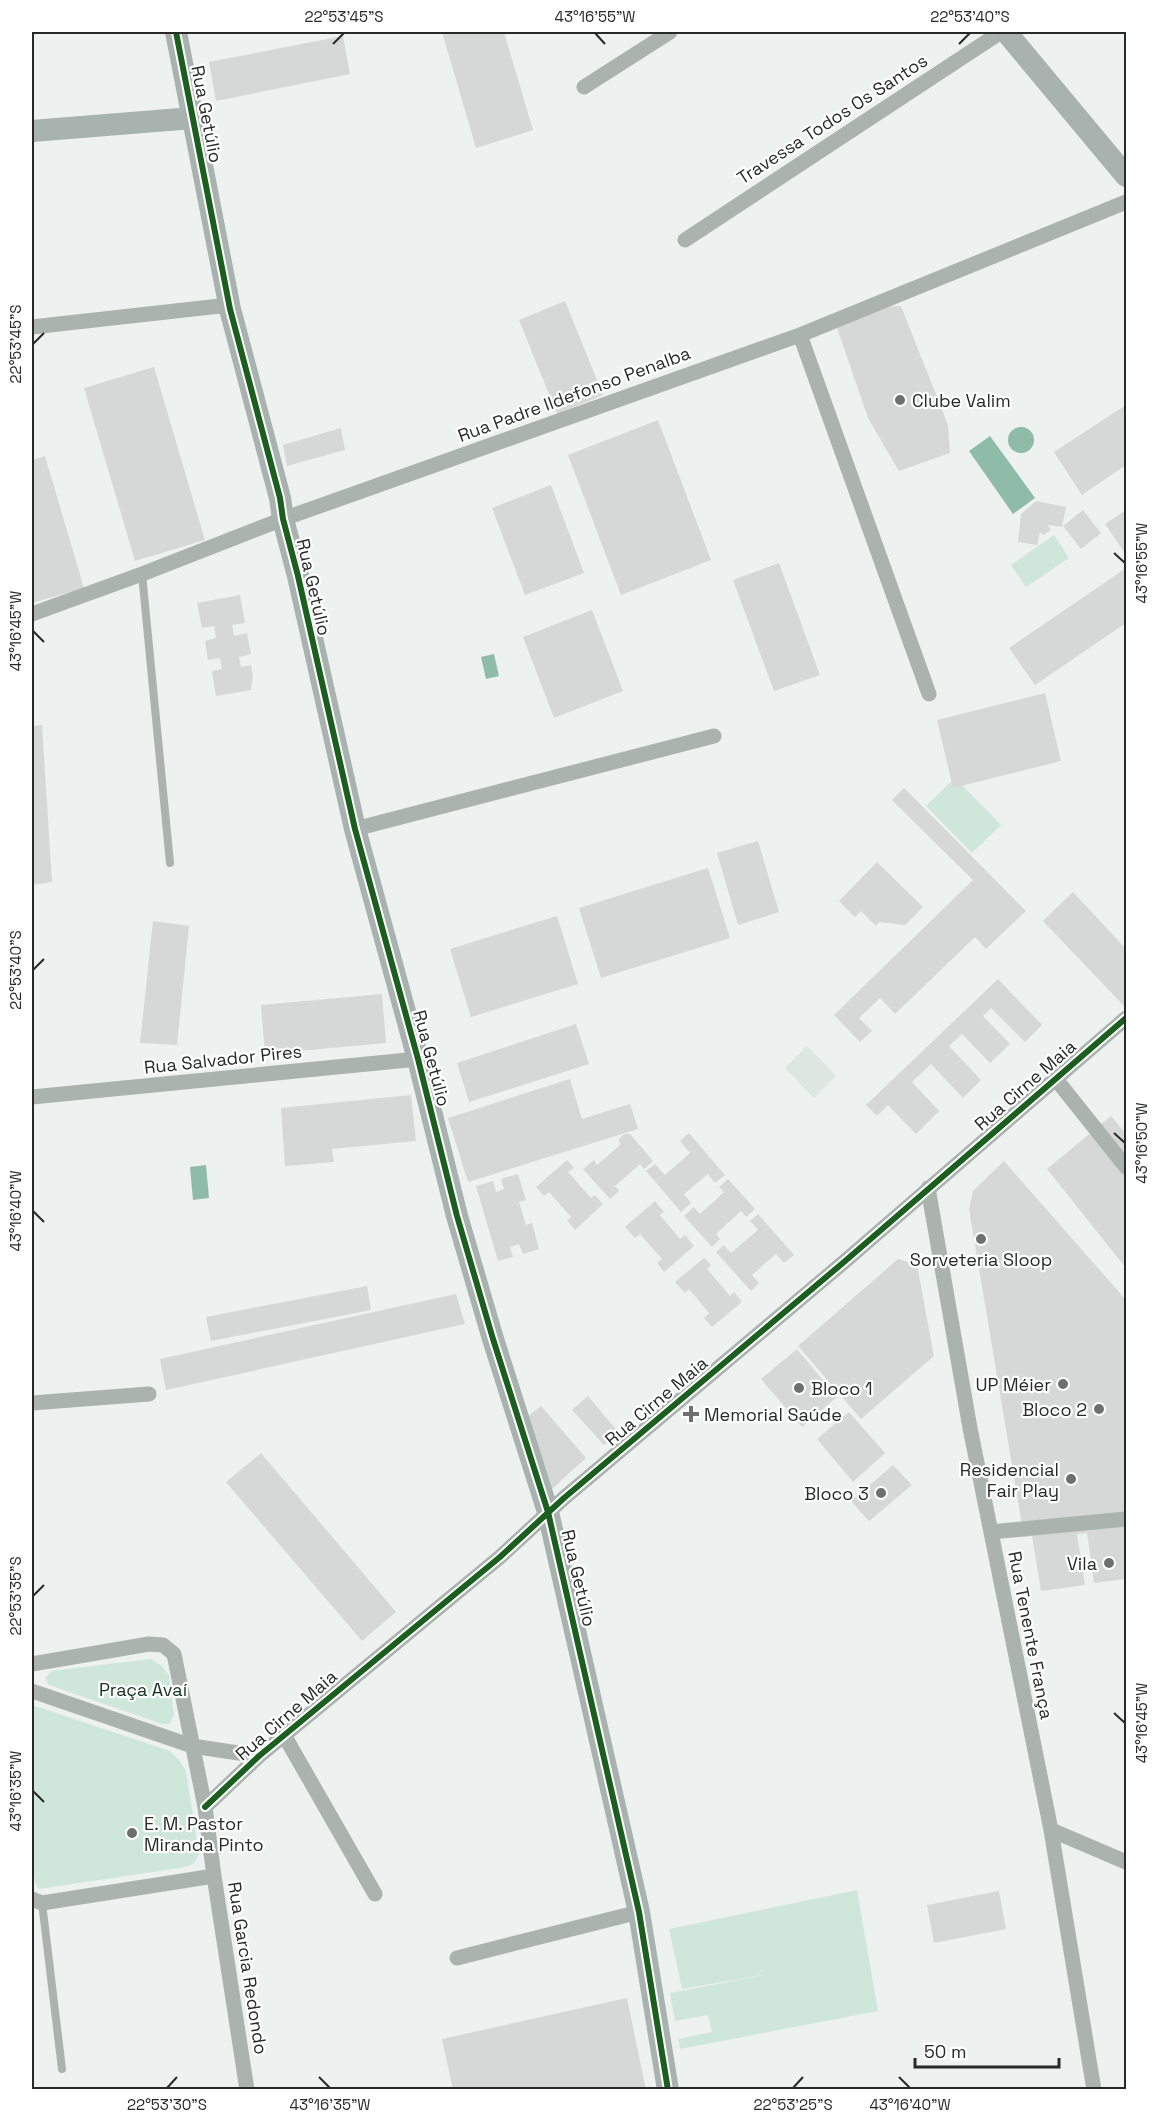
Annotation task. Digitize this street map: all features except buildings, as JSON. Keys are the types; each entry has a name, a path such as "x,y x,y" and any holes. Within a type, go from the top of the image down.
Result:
{"street":[{"name":"Rua Getúlio","path":"176,32 230,309 280,498 282,519 298,576 355,829 418,1059 460,1227 548,1512 639,1911 668,2090"},
{"path":"584,87 670,32"},
{"name":"Travessa Todos Os Santos","path":"685,240 1000,32"},
{"path":"1006,32 1126,177"},
{"path":"32,131 193,118"},
{"name":"Rua Padre Ildefonso Penalba","path":"32,614 282,519 800,335 1126,202"},
{"path":"32,327 220,306 230,309"},
{"path":"800,335 929,694"},
{"path":"355,829 714,736"},
{"name":"Rua Cirne Maia","path":"205,1807 259,1756 500,1557 548,1512 844,1262 1055,1078 1126,1020"},
{"name":"Rua Salvador Pires","path":"32,1097 418,1059"},
{"path":"1055,1078 1126,1167"},
{"name":"Rua Tenente França","path":"928,1188 970,1428 1051,1830 1094,2090"},
{"path":"32,1403 150,1394"},
{"path":"991,1532 1126,1519"},
{"path":"32,1664 149,1644 168,1648 174,1654 178,1669 192,1746"},
{"path":"32,1691 192,1746 259,1756"},
{"path":"284,1736 375,1894"},
{"name":"Rua Garcia Redondo","path":"192,1746 205,1807 247,2090"},
{"path":"1051,1830 1126,1862"},
{"path":"37,1901 214,1876"},
{"path":"457,1958 639,1911"}],"lane":[{"path":"142,574 170,863"},
{"path":"37,1901 62,2069"}],"shaded area":[{"path":"1021,427 1030,431 1034,440 1030,449 1021,453 1012,449 1008,440 1012,431"},
{"path":"990,436 1035,498 1013,514 969,451"},
{"path":"494,654 499,676 486,679 481,657"},
{"path":"807,1046 836,1076 814,1098 785,1068"},
{"path":"206,1165 209,1198 193,1200 190,1167"}],"green space":[{"path":"1054,535 1069,558 1026,587 1011,565"},
{"path":"955,778 1001,825 972,853 926,806"},
{"name":"Praça Avaí","path":"151,1659 162,1666 169,1675 174,1715 169,1724 162,1724 49,1685 45,1678 51,1671"},
{"name":"Praça Avaí","path":"32,1705 170,1751 186,1771 199,1854 194,1863 186,1867 39,1889 35,1883 32,1862"},
{"path":"857,1890 878,2011 680,2049 678,2039 712,2032 708,2015 675,2021 670,1993 769,1974 682,1989 669,1929"}],"cycle path":[{"path":"176,32 230,309 280,498 355,829 418,1059 457,1216 548,1512 639,1912 668,2090"},
{"path":"205,1807 259,1756 500,1557 564,1498 844,1262 1126,1018"}],"place":[{"name":"Clube Valim","path":"900,400"},
{"name":"Sorveteria Sloop","path":"981,1239"},
{"name":"UP Méier","path":"1063,1384"},
{"name":"Bloco 1","path":"799,1388"},
{"name":"Bloco 2","path":"1099,1409"},
{"name":"Memorial Saúde","path":"691,1414"},
{"name":"Residencial Fair Play","path":"1071,1479"},
{"name":"Bloco 3","path":"881,1493"},
{"name":"Vila","path":"1109,1563"},
{"name":"E. M. Pastor Miranda Pinto","path":"132,1833"}]}
